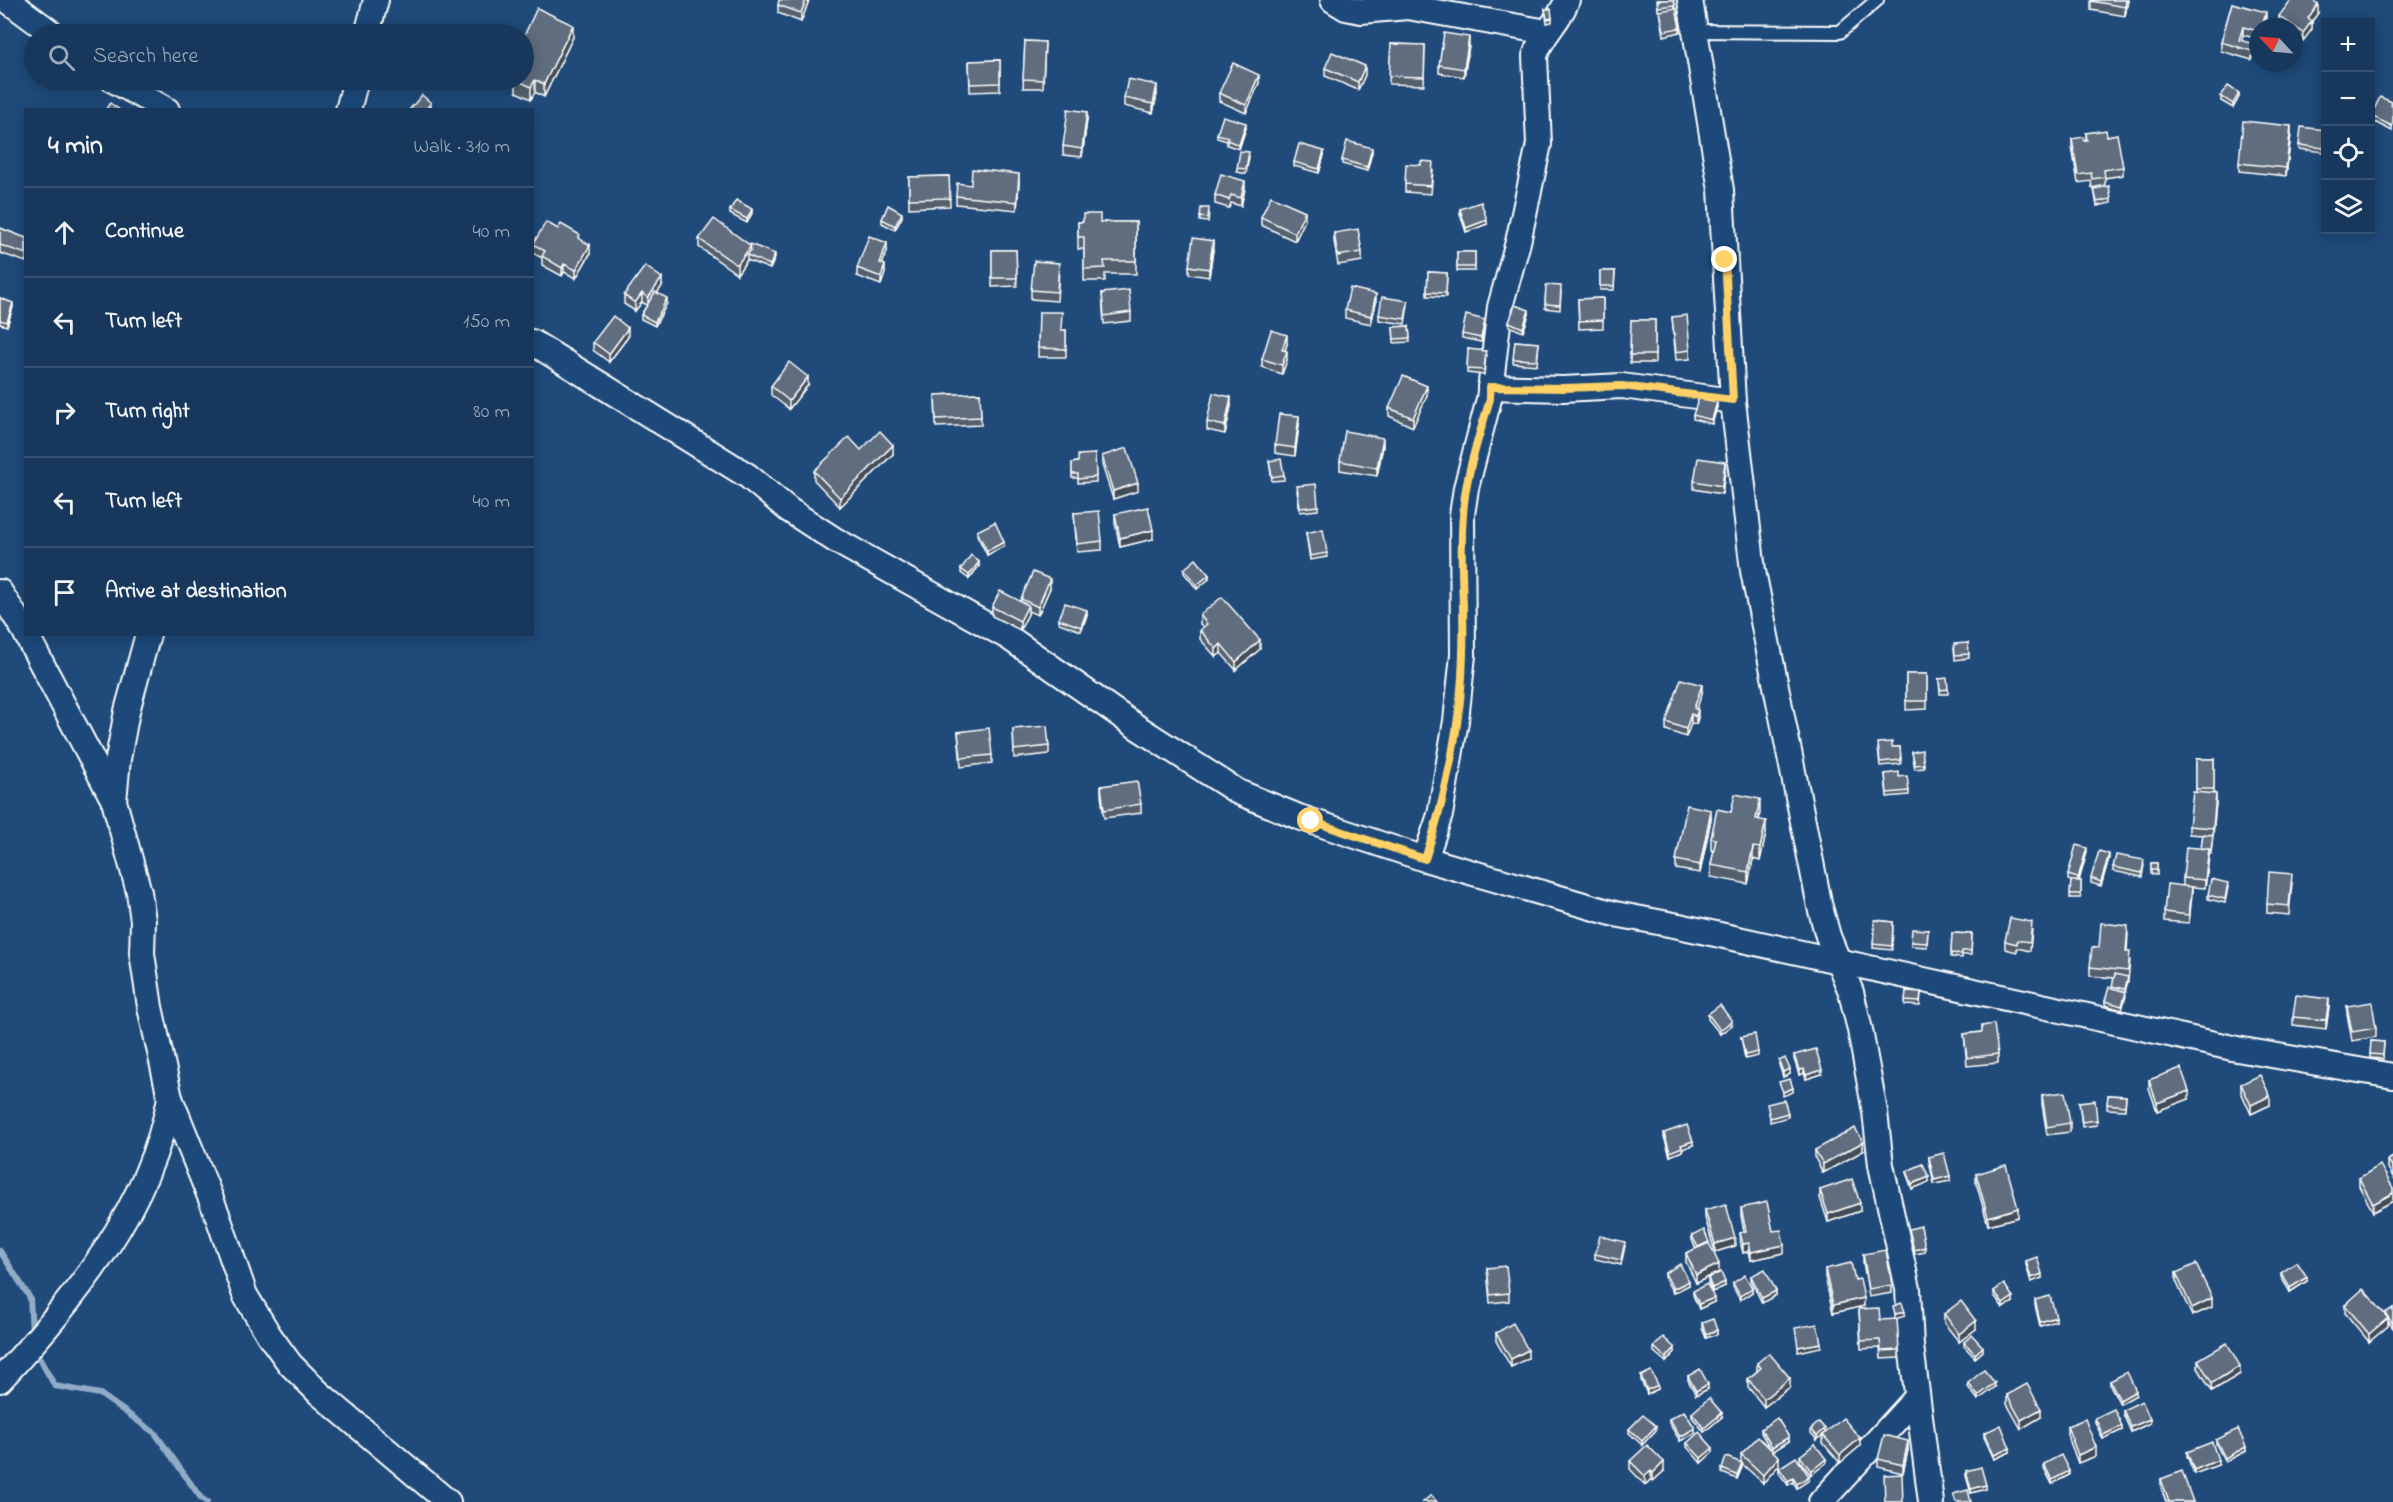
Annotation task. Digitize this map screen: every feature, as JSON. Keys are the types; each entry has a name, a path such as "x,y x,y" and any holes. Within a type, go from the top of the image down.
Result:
{"street":[{"path":"7,0 39,24"},
{"path":"370,24 376,0"},
{"path":"1333,0 1346,8 1361,11 1408,7 1547,33"},
{"path":"1425,859 1440,815 1456,721 1463,655 1462,515 1469,478 1490,399 1500,307 1535,170 1539,144 1535,56 1539,43 1564,9 1567,0"},
{"path":"1690,0 1721,190 1733,400 1753,572 1820,907 1828,936 1851,992 1860,1030 1875,1112 1881,1165 1908,1289 1911,1346 1931,1502"},
{"path":"131,90 163,108"},
{"path":"349,108 353,90"},
{"path":"534,343 748,476 789,510 835,540 1008,637 1137,727 1238,792 1299,817 1425,859 1615,914 1679,926 2237,1049 2393,1076"},
{"path":"1490,387 1622,386 1733,400"},
{"path":"0,592 24,631"},
{"path":"27,636 114,801 139,892 142,953 150,1007 170,1098 217,1214 245,1295 290,1365 319,1393 448,1502"},
{"path":"114,801 118,759 127,711 147,636"},
{"path":"0,1380 66,1305 97,1264 130,1208 154,1155 170,1098"},
{"path":"1821,1502 1917,1397"}],"lane":[{"path":"1695,31 1840,32 1877,0"}],"building":[{"path":"779,0 806,0 801,13 778,5"},
{"path":"1658,0 1674,0 1675,5 1658,7"},
{"path":"2091,0 2126,0 2125,7"},
{"path":"2291,0 2312,0 2318,4 2308,18 2312,21 2303,33 2303,18 2279,16"},
{"path":"2232,3 2266,12 2264,18 2249,18 2249,29 2243,27 2239,40 2249,43 2249,50 2221,42"},
{"path":"537,8 573,25 544,84 535,80 534,82 534,24 530,24"},
{"path":"1676,8 1680,28 1664,31 1660,11"},
{"path":"1545,9 1551,9 1552,18 1547,19"},
{"path":"1444,33 1469,37 1464,69 1439,65"},
{"path":"1025,41 1045,42 1043,80 1023,79"},
{"path":"1391,44 1425,45 1424,77 1389,76"},
{"path":"1332,52 1365,66 1358,82 1325,68"},
{"path":"1000,60 1000,83 970,84 969,61"},
{"path":"1233,63 1259,75 1246,105 1219,93"},
{"path":"1128,79 1157,85 1153,104 1124,98"},
{"path":"2228,86 2239,93 2233,104 2221,96"},
{"path":"422,95 431,103 427,108 411,108"},
{"path":"2380,97 2392,102 2392,126 2375,118 2375,108"},
{"path":"110,103 117,108 106,108"},
{"path":"1068,109 1087,112 1082,149 1063,146"},
{"path":"1223,116 1246,123 1239,145 1227,140 1228,137 1217,134"},
{"path":"2243,121 2291,126 2286,168 2239,163"},
{"path":"2301,127 2321,130 2321,148 2299,145"},
{"path":"2106,130 2107,136 2117,134 2123,167 2104,170 2105,177 2092,179 2091,173 2078,175 2072,139 2083,137 2084,141 2087,140 2086,133"},
{"path":"1347,141 1372,148 1367,167 1342,160"},
{"path":"1299,144 1324,151 1319,169 1294,162"},
{"path":"1240,151 1249,152 1246,169 1237,168"},
{"path":"1421,161 1433,162 1431,186 1405,184 1406,164 1421,165"},
{"path":"972,169 1019,174 1017,202 956,196 957,183 971,185"},
{"path":"1221,174 1245,181 1241,198 1231,195 1229,200 1215,195"},
{"path":"949,176 950,198 909,199 909,177"},
{"path":"2109,186 2111,199 2097,202 2094,189"},
{"path":"1271,196 1305,211 1295,233 1261,217"},
{"path":"736,200 752,209 747,219 730,210"},
{"path":"1481,202 1487,220 1466,228 1460,209"},
{"path":"888,205 902,213 895,226 882,219"},
{"path":"1201,208 1209,208 1208,218 1200,217"},
{"path":"1083,214 1100,214 1100,222 1136,222 1136,261 1104,261 1105,268 1084,269 1084,237 1078,237 1078,222 1083,222"},
{"path":"714,219 751,246 737,265 699,239"},
{"path":"546,222 558,229 561,224 580,235 578,238 590,245 576,270 564,264 562,268 542,256 545,251 534,242"},
{"path":"0,228 24,237 24,253 0,245"},
{"path":"1358,229 1362,252 1338,256 1334,233"},
{"path":"869,236 887,243 880,263 885,265 881,277 857,268"},
{"path":"1193,238 1213,241 1209,269 1189,266"},
{"path":"750,244 775,254 770,265 747,255 751,250"},
{"path":"992,250 1016,250 1017,278 992,278"},
{"path":"1457,252 1475,252 1475,267 1457,267"},
{"path":"1034,261 1059,263 1057,292 1031,290"},
{"path":"645,266 662,278 648,298 642,293 635,303 624,295"},
{"path":"1600,271 1615,271 1614,286 1600,286"},
{"path":"1428,272 1447,273 1446,293 1427,292"},
{"path":"1546,285 1561,286 1560,305 1545,304"},
{"path":"1350,288 1376,294 1371,316 1345,310"},
{"path":"1129,290 1131,312 1104,316 1102,293"},
{"path":"655,292 667,298 655,322 641,315"},
{"path":"1382,297 1408,301 1405,319 1379,315"},
{"path":"0,298 13,303 7,322 0,320"},
{"path":"1603,298 1603,320 1579,321 1578,299"},
{"path":"1515,305 1529,310 1523,328 1509,322"},
{"path":"1039,312 1062,312 1061,330 1066,330 1066,349 1038,348"},
{"path":"1466,315 1485,320 1481,338 1462,334"},
{"path":"1687,315 1690,350 1676,352 1672,317"},
{"path":"613,316 628,328 609,354 593,342"},
{"path":"1631,320 1655,320 1655,355 1630,355"},
{"path":"1409,326 1410,338 1394,339 1393,327"},
{"path":"1271,330 1287,335 1282,350 1287,351 1282,365 1262,359"},
{"path":"1515,341 1539,343 1537,360 1513,359"},
{"path":"1468,349 1486,351 1484,370 1467,369"},
{"path":"789,362 808,377 789,401 771,386"},
{"path":"1403,376 1427,386 1413,418 1389,408"},
{"path":"980,393 981,417 936,419 935,395"},
{"path":"1213,393 1231,397 1225,426 1207,422"},
{"path":"1699,397 1717,402 1712,420 1693,415"},
{"path":"1279,414 1299,416 1295,448 1275,445"},
{"path":"880,431 893,445 840,498 814,471 849,437 861,450"},
{"path":"1345,431 1383,438 1377,468 1340,461"},
{"path":"1127,448 1138,483 1113,491 1102,456"},
{"path":"1095,454 1096,477 1078,479 1078,474 1072,474 1072,463 1078,462 1078,455"},
{"path":"1698,458 1725,462 1722,486 1694,481"},
{"path":"1281,459 1284,475 1272,477 1269,461"},
{"path":"1316,484 1318,506 1300,508 1297,486"},
{"path":"1148,507 1153,530 1120,538 1115,514"},
{"path":"1099,511 1102,541 1077,544 1074,513"},
{"path":"995,522 1004,542 987,551 977,531"},
{"path":"1323,529 1327,553 1310,556 1306,533"},
{"path":"971,555 979,562 969,575 961,569"},
{"path":"1196,559 1209,575 1197,585 1184,569"},
{"path":"1033,572 1050,579 1038,607 1021,599"},
{"path":"1000,591 1028,605 1020,621 992,607"},
{"path":"1222,597 1260,640 1236,662 1221,644 1216,649 1200,630 1207,624 1200,615"},
{"path":"1065,603 1087,610 1081,627 1059,619"},
{"path":"1968,643 1969,654 1955,655 1954,644"},
{"path":"1906,674 1927,674 1927,701 1906,701"},
{"path":"1947,678 1948,689 1940,690 1939,679"},
{"path":"1681,679 1702,685 1694,708 1698,710 1696,716 1691,714 1686,729 1666,722"},
{"path":"1047,726 1049,746 1014,750 1013,729"},
{"path":"989,728 992,755 961,758 958,732"},
{"path":"1892,742 1892,747 1900,747 1901,760 1880,762 1878,743"},
{"path":"1922,750 1924,764 1915,765 1912,752"},
{"path":"2196,759 2214,759 2214,789 2196,789"},
{"path":"1899,772 1899,777 1907,776 1909,791 1887,793 1885,774"},
{"path":"1137,781 1141,804 1104,810 1101,786"},
{"path":"2193,792 2216,794 2213,828 2189,826"},
{"path":"1735,794 1760,799 1756,819 1766,821 1760,848 1753,847 1748,872 1711,865 1716,839 1711,838 1717,809 1731,812"},
{"path":"1687,805 1711,810 1700,865 1676,860"},
{"path":"2203,834 2213,835 2211,850 2201,848"},
{"path":"2076,845 2087,848 2078,878 2068,875"},
{"path":"2186,847 2209,849 2205,880 2183,878"},
{"path":"2099,851 2109,854 2101,882 2091,878"},
{"path":"2116,855 2144,860 2142,873 2113,867"},
{"path":"2151,863 2157,863 2157,870 2151,870"},
{"path":"2269,872 2292,874 2289,906 2267,904"},
{"path":"2211,879 2228,883 2225,899 2208,895"},
{"path":"2071,881 2081,881 2081,894 2070,894"},
{"path":"2167,884 2192,887 2189,915 2164,912"},
{"path":"2010,918 2032,922 2030,942 2017,940 2017,944 2005,941"},
{"path":"1875,920 1893,922 1892,946 1873,944"},
{"path":"2101,923 2128,926 2126,952 2130,952 2128,971 2090,967 2092,947 2099,948"},
{"path":"1912,929 1928,930 1927,943 1911,942"},
{"path":"1952,933 1972,934 1971,951 1962,951 1962,954 1951,953"},
{"path":"2115,974 2128,977 2125,989 2112,986"},
{"path":"2109,987 2126,992 2122,1006 2105,1001"},
{"path":"1906,991 1921,992 1920,1002 1905,1001"},
{"path":"2296,995 2329,999 2326,1020 2293,1017"},
{"path":"2372,1002 2376,1028 2352,1032 2347,1006"},
{"path":"1720,1005 1732,1021 1720,1030 1708,1014"},
{"path":"1994,1024 1998,1054 1967,1058 1964,1034 1982,1032 1982,1026"},
{"path":"1755,1034 1758,1052 1745,1055 1741,1037"},
{"path":"2371,1041 2384,1042 2383,1055 2370,1054"},
{"path":"1816,1049 1822,1070 1806,1075 1804,1069 1799,1070 1794,1055"},
{"path":"1785,1058 1790,1069 1783,1072 1779,1061"},
{"path":"2181,1068 2189,1091 2157,1103 2149,1080"},
{"path":"2260,1075 2270,1096 2251,1105 2241,1084"},
{"path":"1790,1079 1793,1088 1783,1092 1779,1082"},
{"path":"2065,1092 2070,1123 2047,1127 2042,1095"},
{"path":"2108,1095 2126,1096 2125,1106 2107,1104"},
{"path":"1784,1100 1788,1113 1770,1118 1767,1104"},
{"path":"2095,1100 2097,1120 2082,1122 2079,1102"},
{"path":"1687,1125 1693,1141 1670,1152 1664,1133"},
{"path":"1855,1128 1863,1142 1823,1164 1815,1150"},
{"path":"1944,1153 1950,1176 1934,1180 1929,1157"},
{"path":"2393,1157 2393,1168 2388,1160"},
{"path":"1923,1164 1929,1177 1912,1184 1907,1171"},
{"path":"2006,1165 2018,1208 1988,1217 1976,1174"},
{"path":"2380,1165 2393,1188 2393,1193 2373,1204 2359,1178"},
{"path":"1852,1179 1860,1203 1828,1214 1820,1190"},
{"path":"1767,1202 1773,1231 1781,1230 1784,1245 1751,1252 1749,1243 1743,1244 1740,1233 1746,1231 1741,1208"},
{"path":"1726,1204 1735,1238 1715,1244 1705,1210"},
{"path":"1921,1226 1925,1247 1914,1250 1909,1229"},
{"path":"1704,1230 1709,1242 1698,1247 1692,1236"},
{"path":"1600,1236 1625,1242 1621,1260 1595,1254"},
{"path":"1709,1243 1719,1264 1696,1275 1686,1253"},
{"path":"1886,1250 1892,1285 1869,1289 1863,1254"},
{"path":"2037,1257 2042,1274 2031,1278 2026,1261"},
{"path":"2297,1262 2307,1277 2290,1288 2281,1273"},
{"path":"1851,1263 1855,1280 1860,1279 1864,1298 1833,1305 1825,1269"},
{"path":"1680,1264 1689,1281 1673,1289 1665,1273"},
{"path":"2196,1264 2212,1298 2192,1308 2176,1273"},
{"path":"1506,1266 1509,1293 1490,1295 1487,1268"},
{"path":"1765,1269 1776,1291 1762,1298 1751,1276"},
{"path":"1721,1272 1725,1282 1712,1288 1708,1278"},
{"path":"1745,1275 1752,1288 1740,1296 1733,1283"},
{"path":"1707,1284 1714,1298 1699,1304 1693,1291"},
{"path":"2004,1284 2013,1297 2003,1304 1994,1291"},
{"path":"2363,1289 2388,1318 2369,1334 2345,1305"},
{"path":"2050,1296 2056,1317 2040,1322 2035,1300"},
{"path":"1961,1301 1976,1321 1959,1334 1944,1314"},
{"path":"1902,1303 1905,1312 1895,1314 1893,1306"},
{"path":"1879,1308 1880,1320 1897,1319 1899,1350 1881,1351 1880,1340 1861,1341 1859,1309"},
{"path":"2393,1308 2393,1324 2385,1313"},
{"path":"1713,1319 1717,1330 1706,1334 1702,1323"},
{"path":"1513,1323 1528,1350 1511,1359 1496,1333"},
{"path":"1817,1324 1821,1343 1798,1347 1795,1328"},
{"path":"1972,1335 1983,1347 1975,1354 1964,1342"},
{"path":"1663,1337 1675,1348 1666,1358 1654,1347"},
{"path":"2227,1343 2240,1366 2212,1383 2198,1360"},
{"path":"1769,1353 1790,1378 1764,1399 1748,1379 1761,1368 1757,1363"},
{"path":"1700,1369 1708,1384 1696,1391 1688,1376"},
{"path":"1984,1370 1995,1383 1978,1396 1968,1383"},
{"path":"1651,1371 1658,1385 1647,1390 1641,1376"},
{"path":"2127,1372 2136,1391 2120,1400 2110,1381"},
{"path":"2027,1384 2041,1409 2021,1420 2007,1395"},
{"path":"1709,1398 1722,1413 1704,1428 1692,1413"},
{"path":"2142,1401 2150,1419 2131,1427 2123,1410"},
{"path":"2114,1409 2122,1426 2103,1435 2095,1418"},
{"path":"1684,1411 1695,1428 1680,1437 1669,1419"},
{"path":"1643,1415 1656,1426 1642,1441 1629,1429"},
{"path":"1777,1418 1789,1437 1772,1447 1761,1429"},
{"path":"1843,1418 1860,1438 1840,1455 1823,1435"},
{"path":"2085,1419 2096,1447 2078,1455 2067,1426"},
{"path":"1819,1422 1825,1429 1817,1436 1811,1429"},
{"path":"2001,1425 2010,1448 1994,1455 1984,1433"},
{"path":"2238,1429 2246,1447 2225,1458 2216,1440"},
{"path":"1699,1432 1713,1448 1701,1458 1687,1443"},
{"path":"1884,1435 1908,1441 1903,1465 1878,1459"},
{"path":"1758,1437 1779,1457 1763,1475 1741,1454"},
{"path":"2212,1442 2218,1460 2194,1470 2187,1452"},
{"path":"1815,1444 1826,1459 1811,1471 1800,1456"},
{"path":"1647,1445 1664,1462 1653,1473 1651,1471 1645,1476 1630,1461"},
{"path":"2061,1455 2069,1471 2052,1480 2044,1464"},
{"path":"1726,1457 1742,1463 1737,1475 1722,1469"},
{"path":"1796,1457 1809,1476 1797,1484 1793,1478 1788,1481 1779,1468"},
{"path":"1981,1467 1986,1485 1971,1489 1966,1471"},
{"path":"2182,1471 2193,1502 2169,1502 2161,1479"},
{"path":"1902,1474 1903,1502 1885,1502 1884,1475"},
{"path":"1968,1490 1971,1502 1956,1502 1953,1494"},
{"path":"1431,1495 1437,1502 1423,1502"}],"waterway":[{"path":"0,1251 30,1298 32,1333"},
{"path":"34,1349 55,1386 100,1394 155,1433 201,1498 207,1502"}],"route":[{"path":"1311,821 1425,859 1440,815 1456,721 1463,655 1462,515 1476,449 1490,399 1490,387 1622,386 1733,400 1725,260"}]}
